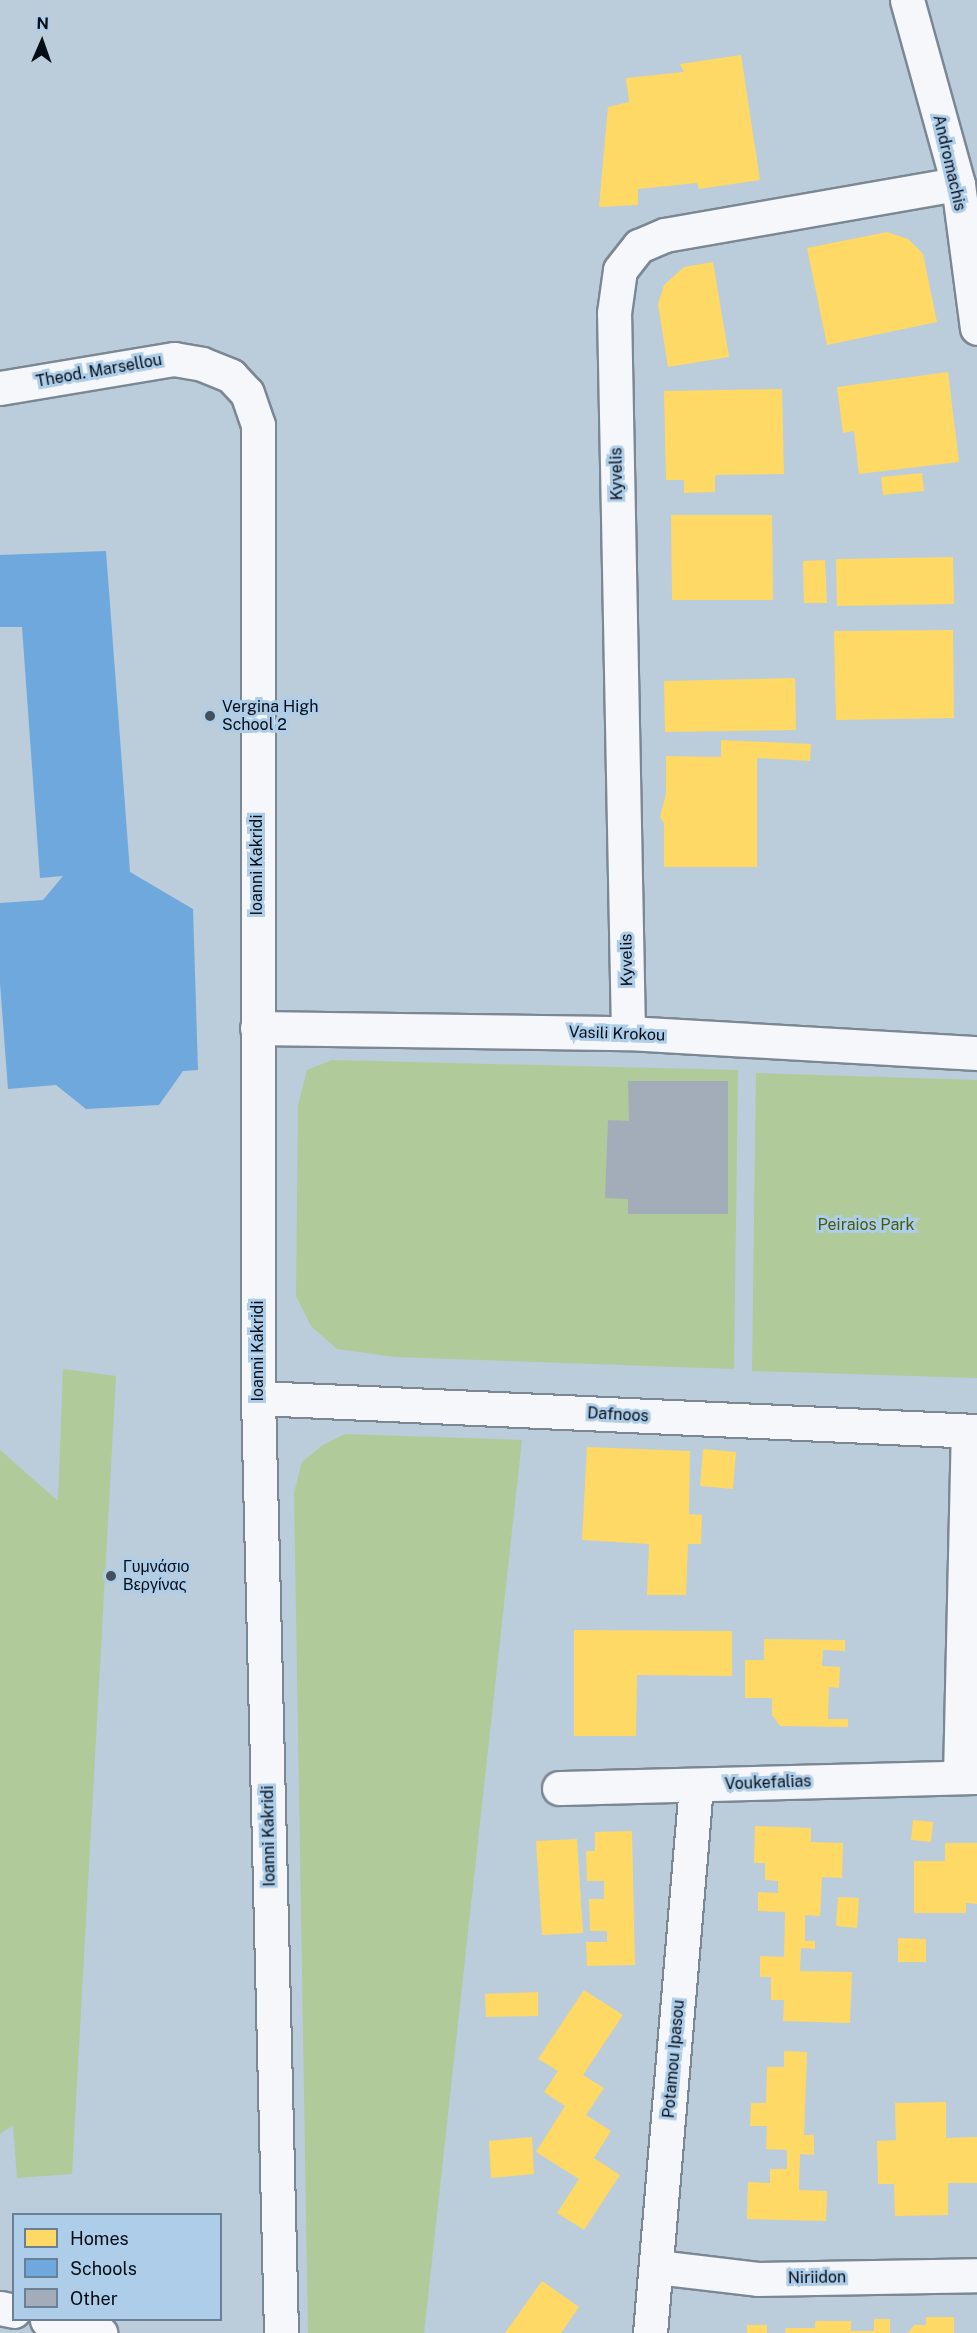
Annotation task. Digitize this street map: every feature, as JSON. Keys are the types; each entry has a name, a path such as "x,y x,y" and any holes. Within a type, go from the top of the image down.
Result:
{"street":[{"name":"Andromachis","path":"907,0 958,184 977,328"},
{"name":"Kyvelis","path":"628,1033 614,313 620,270 639,246 665,235 958,184"},
{"name":"Theod. Marsellou","path":"0,388 174,359 202,364 231,376"},
{"name":"Ioanni Kakridi","path":"231,376 247,393 258,425 258,1398 281,2333"},
{"name":"Vasili Krokou","path":"257,1028 628,1033 977,1053"},
{"name":"Dafnoos","path":"258,1398 973,1431"},
{"path":"968,1777 973,1431"},
{"name":"Voukefalias","path":"559,1788 968,1777"},
{"name":"Potamou Ipasou","path":"650,2333 696,1785"},
{"name":"Niriidon","path":"657,2267 757,2279 977,2275"},
{"path":"55,2321 100,2333"}],"green space":[{"path":"332,1060 738,1070 734,1369 395,1357 337,1349 311,1326 296,1296 298,1106 307,1070"},
{"name":"Peiraios Park","path":"756,1073 977,1080 977,1378 752,1371"},
{"path":"63,1369 116,1376 72,2174 17,2178 13,2125 0,2134 0,1450 58,1501"},
{"path":"345,1434 522,1440 424,2333 308,2333 294,1493 302,1462 323,1445"}],"building: Homes":[{"path":"741,55 760,180 699,189 697,183 638,189 638,205 599,207 608,107 629,102 626,78 684,72 680,64"},
{"path":"887,232 908,239 923,254 937,322 827,345 807,248"},
{"path":"713,262 729,357 668,367 658,304 664,285 684,267"},
{"path":"948,372 959,462 859,474 854,431 843,433 837,387"},
{"path":"782,389 784,474 715,475 715,492 684,493 684,480 666,480 664,391"},
{"path":"922,473 924,491 883,495 881,477"},
{"path":"671,515 772,515 773,600 672,600"},
{"path":"953,557 954,604 837,606 836,559"},
{"path":"825,560 827,603 804,603 803,561"},
{"path":"953,630 954,718 836,720 834,631"},
{"path":"795,678 796,730 665,732 664,681"},
{"path":"721,740 811,744 810,761 757,758 757,867 664,867 664,823 660,817 666,794 666,756 721,757"},
{"path":"587,1447 690,1451 689,1514 702,1515 701,1544 688,1544 686,1595 647,1595 649,1544 582,1540"},
{"path":"703,1449 736,1452 733,1489 700,1486"},
{"path":"574,1630 732,1631 732,1676 637,1675 636,1736 574,1736"},
{"path":"764,1639 845,1640 845,1651 823,1650 822,1666 840,1667 839,1688 829,1687 828,1719 848,1719 848,1727 780,1726 772,1715 772,1698 745,1698 745,1660 764,1660"},
{"path":"913,1820 933,1822 931,1842 911,1840"},
{"path":"755,1826 811,1828 811,1842 843,1843 842,1878 822,1877 820,1916 805,1915 805,1941 815,1941 815,1949 801,1948 800,1971 852,1972 850,2023 783,2021 784,2000 771,2000 771,1977 760,1977 760,1956 784,1957 785,1912 758,1911 758,1892 778,1893 778,1881 765,1880 765,1863 754,1863"},
{"path":"632,1831 635,1965 587,1966 586,1942 607,1942 607,1931 590,1931 589,1899 604,1899 604,1881 587,1881 586,1851 595,1851 595,1832"},
{"path":"577,1839 583,1933 542,1935 536,1841"},
{"path":"945,1843 977,1843 977,1904 966,1903 966,1913 914,1913 914,1861 945,1861"},
{"path":"838,1897 859,1898 857,1928 836,1926"},
{"path":"898,1938 926,1939 926,1962 898,1962"},
{"path":"584,1990 623,2015 583,2075 604,2088 586,2115 611,2131 594,2158 620,2175 584,2230 557,2213 579,2179 536,2152 565,2106 544,2092 558,2071 538,2059"},
{"path":"538,1992 538,2016 486,2017 485,1994"},
{"path":"784,2051 807,2052 804,2135 814,2135 814,2155 800,2154 799,2190 827,2191 826,2221 747,2219 748,2182 770,2183 770,2169 787,2169 787,2150 766,2149 767,2126 750,2126 751,2103 766,2103 767,2067 784,2067"},
{"path":"946,2102 946,2138 977,2137 977,2183 948,2183 948,2215 895,2216 894,2184 878,2184 877,2141 896,2140 895,2103"},
{"path":"532,2137 534,2174 491,2178 489,2141"},
{"path":"542,2281 579,2307 561,2333 505,2333"},
{"path":"926,2317 954,2317 954,2333 908,2333 914,2325 926,2325"},
{"path":"874,2319 890,2319 890,2333 785,2333 786,2328 815,2328 815,2321 851,2321 851,2331 874,2331"},
{"path":"747,2325 767,2325 767,2333 747,2333"}],"building: Schools":[{"path":"106,551 130,872 193,909 198,1070 183,1071 159,1105 86,1109 56,1085 8,1089 0,983 0,903 43,900 63,876 40,878 22,627 0,627 0,555"}],"building: Other":[{"path":"628,1081 728,1081 728,1214 628,1214 628,1199 605,1198 608,1120 629,1121"}],"place":[{"name":"Vergina High School 2","path":"210,716"},
{"name":"Γυμνάσιο Βεργίνας","path":"111,1576"}]}
